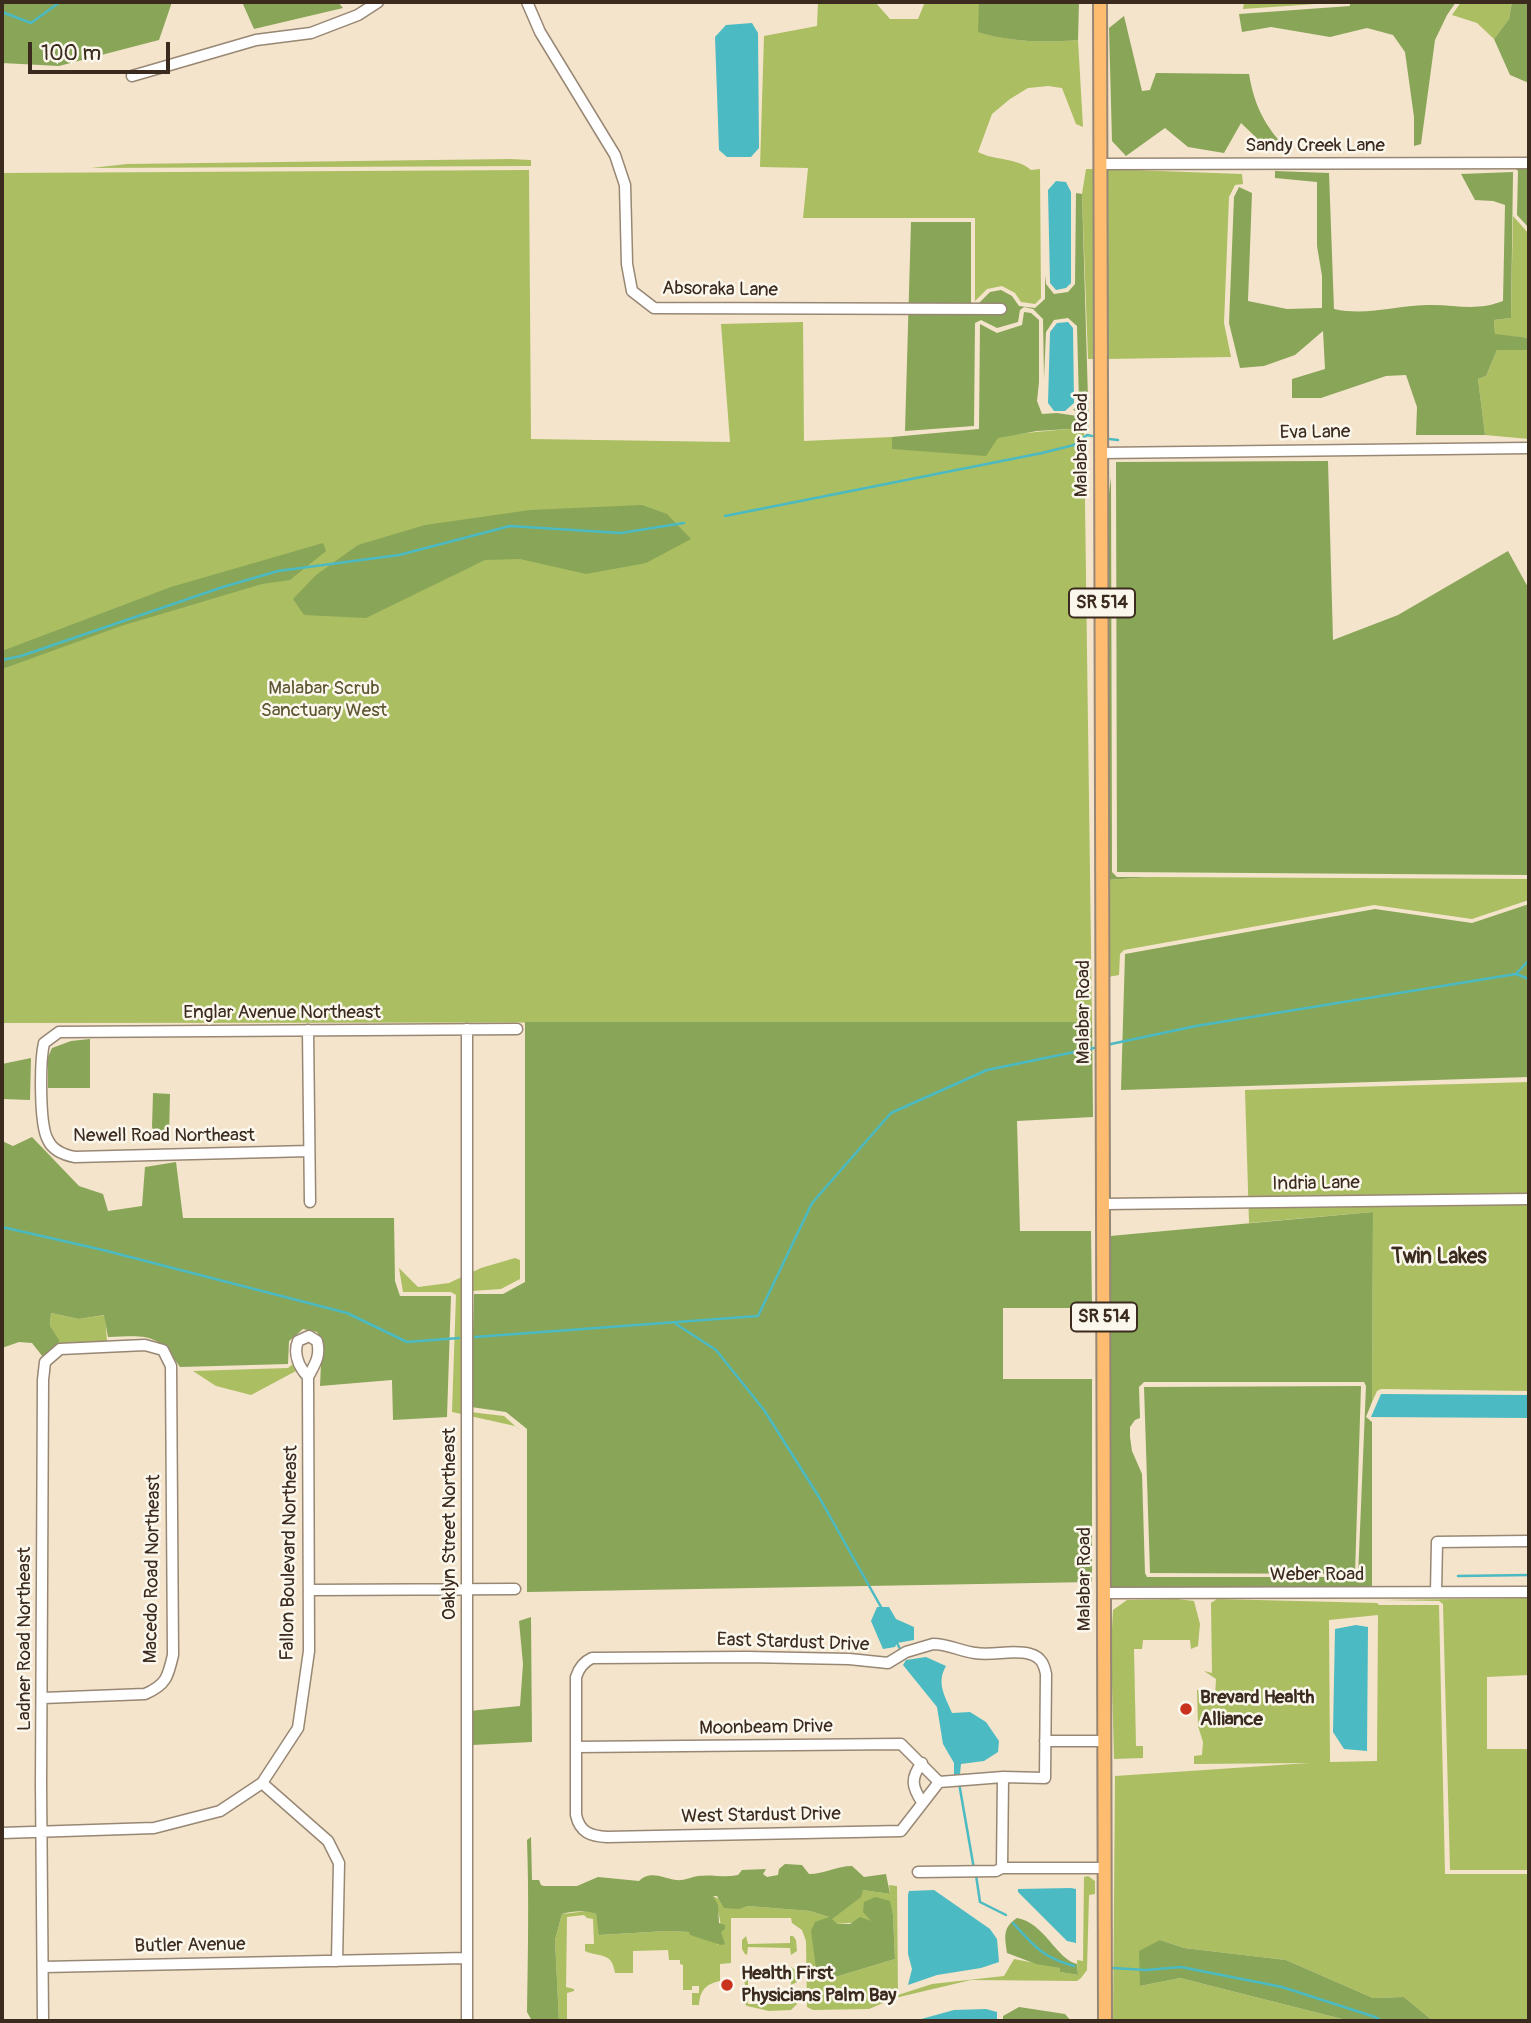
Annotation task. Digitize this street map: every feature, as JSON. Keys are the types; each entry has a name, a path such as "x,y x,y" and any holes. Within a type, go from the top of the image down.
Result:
{"main road":[{"name":"Malabar Road","path":"1100,2 1104,2021"}],"street":[{"path":"132,76 256,40 311,33 358,15 378,2"},
{"name":"Absoraka Lane","path":"527,2 540,32 615,155 625,185 627,264 632,290 654,309 1001,309"},
{"name":"Sandy Creek Lane","path":"1100,164 1529,163"},
{"name":"Eva Lane","path":"1101,453 1529,448"},
{"name":"Englar Avenue Northeast","path":"49,1037 59,1032 517,1029"},
{"path":"308,1030 310,1202"},
{"name":"Oaklyn Street Northeast","path":"467,1030 467,2020"},
{"name":"Newell Road Northeast","path":"49,1037 42,1050 42,1117 47,1140 61,1153 75,1157 309,1151"},
{"name":"Indria Lane","path":"1104,1204 1529,1199"},
{"name":"Ladner Road Northeast","path":"43,2021 41,1832 45,1362 60,1349 145,1345"},
{"name":"Macedo Road Northeast","path":"43,1698 145,1694 157,1689 169,1673 173,1655 171,1366 163,1350 145,1345"},
{"name":"Fallon Boulevard Northeast","path":"2,1833 154,1828 220,1811 262,1783 298,1728 309,1651 308,1377"},
{"path":"1436,1592 1437,1542 1529,1541"},
{"path":"310,1590 515,1589"},
{"name":"Weber Road","path":"1104,1593 1529,1592"},
{"name":"East Stardust Drive","path":"576,1747 576,1677 582,1664 592,1658 849,1658 888,1663 933,1644 943,1644 973,1653 1023,1653 1039,1658 1044,1664 1046,1674 1045,1741"},
{"path":"939,1782 1003,1777 1045,1778 1045,1741 1105,1741"},
{"name":"Moonbeam Drive","path":"576,1747 901,1744 939,1782"},
{"name":"West Stardust Drive","path":"576,1747 576,1815 583,1830 595,1836 901,1831 939,1782"},
{"path":"922,1763 913,1779 912,1788 922,1802"},
{"path":"1002,1868 1003,1777"},
{"path":"262,1783 328,1841 339,1863 337,1961"},
{"path":"918,1872 996,1871 1002,1868 1104,1868"},
{"name":"Butler Avenue","path":"44,1966 467,1958"}],"green space":[{"path":"2,2 172,2 159,40 59,66 2,63"},
{"path":"242,2 338,2 343,8 254,29"},
{"path":"818,2 875,2 890,19 918,19 925,2 979,2 979,32 1028,41 1078,40 1083,127 1076,124 1062,88 1028,88 992,114 978,152 1019,163 1031,170 1040,169 1041,298 1035,304 1021,302 1015,293 1002,286 987,289 975,301 975,218 803,218 808,168 760,167 764,36 817,26"},
{"path":"979,2 1079,2 1078,40 1027,41 978,32"},
{"path":"1244,2 1345,2 1243,9"},
{"path":"1350,2 1456,2 1435,40 1421,144 1414,146 1414,117 1405,52 1393,35 1367,28 1330,37 1271,27 1242,32 1239,14 1350,6"},
{"path":"1461,2 1512,2 1509,19 1494,39 1477,23 1452,15"},
{"path":"1512,2 1529,2 1529,83 1510,75 1494,39 1509,19"},
{"path":"1124,16 1142,91 1150,90 1156,73 1249,74 1261,114 1285,147 1265,146 1241,123 1224,153 1188,147 1165,128 1126,156 1112,141 1109,28"},
{"path":"531,160 531,166 91,168 127,164"},
{"path":"1529,163 1529,228 1517,215 1518,171 1515,168 1506,168 1506,164"},
{"path":"1086,169 1095,169 1095,359 1088,359 1082,194"},
{"path":"1106,169 1242,174 1243,184 1235,185 1229,197 1224,323 1231,357 1106,359"},
{"name":"Malabar Scrub Sanctuary West","path":"529,170 531,439 730,442 721,324 803,322 804,441 892,437 893,449 1084,428 1092,1022 2,1023 2,173"},
{"path":"1275,171 1329,173 1334,309 1346,311 1427,305 1474,307 1503,301 1505,205 1475,200 1461,174 1513,172 1511,318 1494,320 1495,334 1529,338 1529,350 1497,350 1486,376 1478,379 1485,435 1416,435 1417,407 1406,375 1386,376 1321,398 1292,398 1292,379 1325,369 1323,331 1295,355 1264,366 1240,368 1229,323 1234,197 1239,187 1252,193 1248,301 1287,309 1322,308 1322,276 1317,246 1317,182 1275,178"},
{"path":"1076,193 1082,194 1089,433 1088,415 1073,410 1079,403 1077,326 1068,318 1054,320 1046,332 1044,379 1043,319 1033,309 1024,307 1020,310 1018,322 997,328 981,320 975,323 974,426 905,431 911,222 971,222 971,303 977,305 990,292 1001,290 1012,296 1019,306 1035,308 1045,299 1045,275 1046,284 1054,294 1068,292 1075,284"},
{"path":"1513,216 1529,234 1529,338 1495,335 1494,320 1511,318"},
{"path":"1024,312 1031,313 1039,320 1037,401 1042,414 1084,417 1084,428 1037,431 998,438 986,456 892,449 892,437 979,429 980,324 997,333 1022,325"},
{"path":"1497,350 1529,350 1529,439 1485,435 1478,379 1486,376"},
{"path":"1328,461 1333,640 1398,615 1508,551 1529,589 1529,875 1117,872 1116,462"},
{"path":"1111,477 1112,872 1117,877 1152,877 1107,880 1107,510"},
{"path":"642,505 667,514 691,539 646,563 586,574 520,559 485,560 366,618 304,615 293,599 316,575 358,545 425,525 530,510"},
{"path":"323,543 326,551 290,580 262,584 121,626 2,669 2,651 171,587"},
{"path":"1152,877 1529,879 1529,900 1472,919 1374,905 1124,950 1120,954 1119,975 1108,977 1107,880"},
{"path":"1529,904 1529,1077 1121,1090 1125,954 1375,909 1472,923"},
{"path":"525,1022 1092,1022 1093,1117 1017,1121 1020,1231 1091,1231 1092,1308 1003,1308 1003,1379 1092,1379 1092,1582 527,1592 527,1429 506,1412 471,1407 474,1294 503,1294 525,1282"},
{"path":"90,1039 90,1088 48,1088 48,1057 52,1048 71,1041"},
{"path":"31,1058 30,1100 2,1099 2,1064"},
{"path":"1529,1082 1529,1391 1381,1389 1377,1391 1372,1402 1373,1212 1249,1223 1245,1090"},
{"path":"153,1093 170,1094 169,1137 158,1141 152,1127"},
{"path":"32,1137 79,1186 103,1194 108,1211 142,1206 145,1167 176,1162 183,1218 394,1218 395,1281 400,1296 451,1296 447,1417 393,1420 392,1380 320,1386 322,1341 317,1332 303,1329 289,1341 288,1364 180,1367 165,1347 150,1338 108,1337 104,1315 79,1319 51,1313 50,1326 59,1340 58,1346 43,1357 32,1343 19,1342 2,1348 2,1141 13,1146"},
{"path":"1373,1212 1372,1402 1366,1417 1372,1422 1372,1587 1110,1588 1110,1236","holes":["1144,1382 1364,1382 1366,1386 1358,1577 1147,1577 1142,1474 1132,1451 1130,1437 1130,1427 1140,1418 1139,1387"]},
{"path":"515,1258 520,1260 520,1279 501,1289 471,1291 470,1412 504,1416 522,1432 515,1426 452,1412 456,1295 451,1292 403,1292 399,1268 418,1287 449,1283 481,1268"},
{"path":"51,1313 79,1319 105,1315 107,1341 58,1346 50,1326"},
{"path":"293,1364 296,1371 251,1395 216,1386 193,1371 288,1368"},
{"path":"1361,1386 1355,1574 1150,1573 1144,1387"},
{"path":"1529,1598 1529,1675 1487,1677 1487,1749 1529,1749 1529,1870 1450,1870 1443,1604 1439,1601 1382,1600"},
{"path":"1217,1599 1439,1605 1445,1874 1529,1874 1529,2021 1433,2021 1404,1997 1373,1998 1286,1960 1184,1948 1160,1940 1140,1986 1180,1978 1350,2021 1113,2021 1115,1776 1309,1763 1194,1764 1194,1756 1202,1755 1203,1742 1198,1726 1197,1690 1204,1690 1215,1696 1216,1679 1204,1671 1212,1673 1211,1603","holes":["1378,1615 1377,1761 1330,1762 1329,1620"]},
{"path":"1127,1600 1194,1601 1200,1624 1198,1646 1191,1649 1190,1640 1143,1640 1142,1649 1134,1649 1136,1746 1143,1746 1143,1758 1114,1759 1111,1646 1113,1610"},
{"path":"531,1617 532,1742 472,1745 469,1711 520,1706 523,1664 519,1621"},
{"path":"531,1837 532,1880 539,1880 544,1886 577,1886 598,1877 639,1881 652,1875 679,1880 703,1876 733,1876 742,1870 766,1869 763,1874 767,1877 778,1875 779,1869 785,1864 802,1865 809,1874 852,1866 864,1877 886,1874 890,1894 863,1890 861,1897 832,1919 837,1924 850,1924 860,1917 871,1921 863,1912 864,1902 875,1897 890,1901 895,1959 832,1978 829,1969 816,1968 811,1931 815,1922 829,1917 810,1911 748,1906 740,1909 724,1908 717,1896 713,1896 718,1905 719,1923 725,1925 721,1932 725,1944 721,1945 690,1935 689,1932 599,1935 596,1914 570,1912 562,1914 555,1940 559,2021 532,2021 527,2012 527,1840"},
{"path":"1088,1876 1095,1881 1095,1894 1089,1895 1087,1970 1077,1981 971,1980 895,1998 869,2009 813,2010 807,2007 806,1941 802,1930 792,1923 791,1918 731,1918 731,1963 720,1964 720,1981 705,1988 699,2005 692,2005 692,1993 699,1993 699,1986 692,1986 692,1990 683,1990 683,1965 680,1960 669,1960 668,1950 633,1951 633,1973 615,1973 608,1958 585,1951 585,1944 594,1944 593,1919 584,1915 567,1917 566,1987 574,1991 567,1993 567,2021 559,2021 555,1940 562,1914 588,1911 596,1914 600,1935 690,1932 691,1935 715,1941 718,1945 721,1926 713,1896 740,1909 748,1906 810,1911 832,1918 863,1890 890,1894 889,1885 897,1886 898,1995 932,1984 1004,1976 1014,1959 1061,1968 1060,1972 1078,1975 1077,1960 1083,1961 1084,1877","holes":["889,1901 893,1915 895,1959 832,1978 829,1969 836,1924 873,1921"]},
{"path":"1017,1918 1035,1926 1063,1956 1077,1964 1078,1975 1060,1972 1060,1968 1036,1964 1007,1953 1007,1929"},
{"path":"746,1936 748,1944 790,1943 790,1936 793,1936 797,1951 791,1955 790,1948 748,1947 747,1955 742,1949 742,1940"},
{"path":"1160,1940 1184,1948 1286,1960 1373,1998 1404,1997 1433,2021 1350,2021 1180,1978 1140,1986 1139,1951"},
{"path":"747,1966 748,1974 791,1973 791,1967 797,1971 797,1982 791,1985 791,1978 748,1978 748,1985 745,1985 743,1969"},
{"path":"747,1997 748,2004 791,2004 793,1997 797,2004 791,2010 769,2011 747,2006 743,2002"},
{"path":"1019,2007 1065,2014 1071,2021 1003,2021 1003,2016"}],"water":[{"path":"752,23 758,33 759,148 751,157 727,157 719,150 715,37 726,25"},
{"path":"1056,181 1066,182 1071,192 1071,283 1066,288 1056,290 1050,283 1048,190"},
{"path":"1068,322 1073,328 1074,403 1065,411 1054,411 1048,403 1050,332 1057,323"},
{"path":"1381,1394 1529,1395 1529,1418 1371,1417"},
{"path":"877,1607 889,1607 896,1619 914,1627 914,1640 883,1649 871,1621"},
{"path":"1356,1625 1368,1627 1367,1751 1344,1749 1333,1732 1335,1629"},
{"path":"926,1657 946,1666 942,1684 952,1713 970,1712 986,1722 999,1741 998,1752 984,1761 961,1764 960,1774 954,1775 954,1763 943,1744 937,1707 903,1665 906,1660"},
{"path":"1018,1889 1076,1889 1076,1943 1067,1941 1018,1892"},
{"path":"934,1890 990,1929 997,1939 999,1962 981,1968 937,1975 908,1985 912,1969 908,1954 909,1891"},
{"path":"986,2009 997,2012 997,2021 914,2021 954,2010"}],"waterway":[{"path":"2,12 31,23 60,2"},
{"path":"725,516 1042,453 1074,445 1087,435 1092,436"},
{"path":"1109,439 1118,440"},
{"path":"2,660 278,571 399,555 510,526 621,533 684,523"},
{"path":"1516,974 1529,960"},
{"path":"1111,1044 1196,1026 1516,974 1529,979"},
{"path":"475,1337 758,1316 812,1203 891,1113 987,1070 1094,1048"},
{"path":"2,1227 103,1250 347,1313 407,1342 459,1338"},
{"path":"676,1324 716,1350 764,1410 819,1497 881,1607"},
{"path":"1458,1576 1529,1575"},
{"path":"897,1643 901,1651"},
{"path":"959,1783 974,1869"},
{"path":"976,1875 980,1902 1006,1915"},
{"path":"1013,1923 1040,1950 1054,1959 1074,1966"},
{"path":"1113,1968 1146,1970 1181,1967 1282,1987 1382,2021"}],"place":[{"name":"Brevard Health Alliance","path":"1186,1709"},
{"name":"Health First Physicians Palm Bay","path":"727,1985"}],"district":[{"name":"Twin Lakes","path":"1439,1258"}]}
